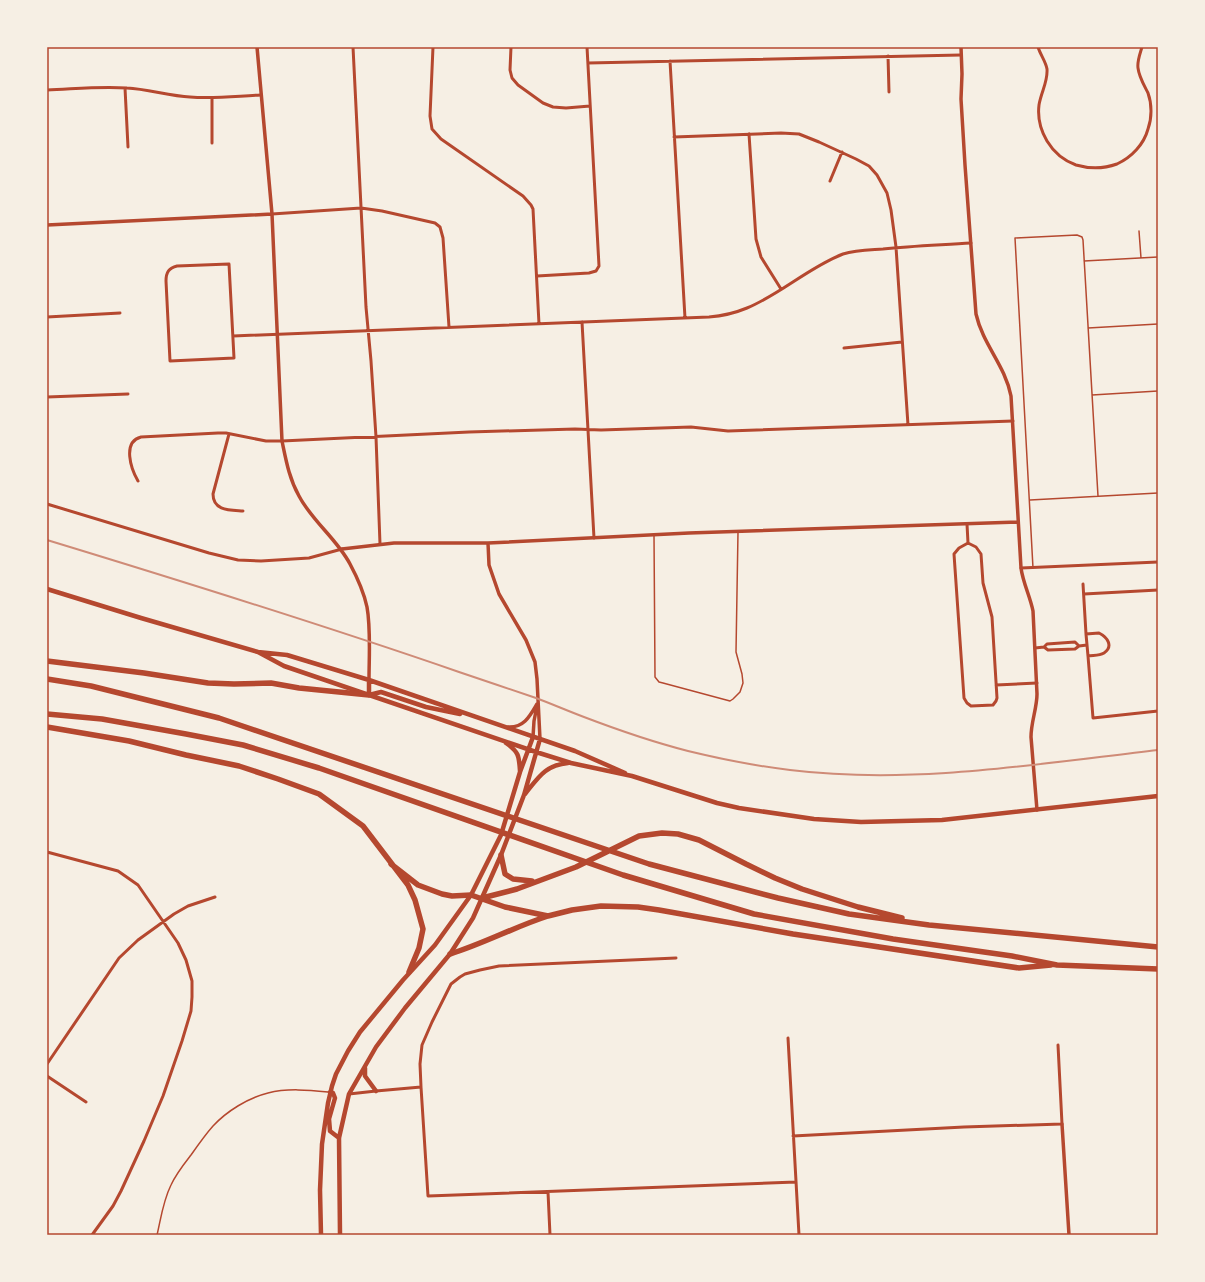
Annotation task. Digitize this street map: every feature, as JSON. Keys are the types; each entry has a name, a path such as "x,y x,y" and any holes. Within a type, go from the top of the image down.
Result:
{"highway":[{"path":"47,661 144,673 208,683 270,683 299,688 369,695"},
{"path":"47,679 91,686 219,718 323,752 649,864 778,898 849,914 929,925 1158,947"},
{"path":"47,714 102,720 243,745 319,768 623,875 754,914 893,939 1012,956 1057,965"},
{"path":"47,727 129,741 239,766 319,794 363,826 408,885 415,900 423,929 419,948 409,972"},
{"path":"481,898 517,889 576,867 639,836 662,833 678,834 699,840 751,867 802,889 929,925"},
{"path":"500,855 505,874 513,879 537,882"},
{"path":"391,864 418,885 442,894 452,896 471,895 505,907 548,916"},
{"path":"450,954 471,948 510,930 560,912 601,906 638,907 659,910 792,934 1019,968 1057,965 1158,969"}],"main road":[{"path":"47,589 166,626 258,652 287,655 369,680 575,751 632,776"},
{"path":"258,652 284,666 536,752 571,763 632,776 717,803 739,808 814,819 861,822 942,820 1158,796"},
{"path":"369,680 369,695"},
{"path":"369,695 381,692 426,707 470,715"},
{"path":"321,1235 320,1190 322,1144 330,1092 336,1074 360,1032 434,944 463,908 471,895 501,835 520,772 533,737"},
{"path":"340,1235 339,1138 349,1094 376,1047 405,1008 450,954 473,918 524,795 540,739"},
{"path":"502,740 516,750 520,772"},
{"path":"524,795 539,776 547,769 562,764 571,763"},
{"path":"365,1066 365,1076 376,1091"},
{"path":"330,1092 334,1095 329,1119 330,1131 339,1138"}],"street":[{"path":"257,47 272,214 282,441 288,472 299,497 309,511 342,549 361,588 367,606 369,619 369,680"},
{"path":"353,47 366,307 376,437 380,544"},
{"path":"433,47 430,116 432,129 441,139 526,198 531,205 534,216 539,324"},
{"path":"511,47 510,70 512,78 518,86 547,105 566,108 590,106"},
{"path":"537,276 589,273 596,271 599,266 587,47"},
{"path":"961,47 961,99 975,304 978,323 985,340 1006,378 1011,396 1021,568 1023,581 1031,604 1035,648 1037,700 1032,721 1031,737 1037,810"},
{"path":"1038,47 1047,70 1046,81 1039,105 1039,117 1043,134 1052,148 1063,159 1080,166 1094,168 1104,168 1121,162 1135,151 1146,136 1150,121 1151,107 1148,94 1138,69 1139,56 1142,47"},
{"path":"588,63 961,55"},
{"path":"888,56 889,92"},
{"path":"670,61 685,318"},
{"path":"47,90 92,87 126,88 148,90 177,96 212,98 261,95"},
{"path":"126,88 128,147"},
{"path":"212,98 212,143"},
{"path":"750,134 756,239 762,257 781,290"},
{"path":"674,137 799,134 856,159 868,166 878,175 885,186 890,204 896,248 908,425"},
{"path":"830,181 842,152"},
{"path":"47,225 361,208 382,210 435,223 440,227 444,245 449,327"},
{"path":"233,336 709,317 734,313 759,302 823,264 845,253 971,243"},
{"path":"229,264 233,336 234,358 170,361 166,281 168,270 178,266 229,264"},
{"path":"47,317 120,313"},
{"path":"582,322 594,538"},
{"path":"844,348 902,342"},
{"path":"47,396 128,394"},
{"path":"138,481 131,468 130,450 131,445 138,438 226,433 266,440 282,441 469,432 691,427 728,431 1013,422"},
{"path":"229,434 213,494 213,500 220,508 243,511"},
{"path":"47,504 209,553 238,560 261,561 309,558 342,549 380,544 432,542 488,543 654,535 1018,522"},
{"path":"967,524 968,543"},
{"path":"488,543 489,565 499,594 526,640 535,662 540,739"},
{"path":"968,543 976,547 980,554 983,583 992,617 997,698 993,705 972,706 965,701 954,554 959,548 968,543"},
{"path":"1021,568 1158,562"},
{"path":"1083,584 1093,718 1158,711"},
{"path":"1084,594 1158,590"},
{"path":"1086,634 1099,633 1104,636 1110,644 1104,653 1088,656"},
{"path":"1035,648 1044,647 1047,644 1075,642 1079,646"},
{"path":"1044,647 1048,650 1075,649 1079,646 1087,645"},
{"path":"996,685 1037,683"},
{"path":"505,727 522,724 528,719 537,703"},
{"path":"533,737 537,703"},
{"path":"47,852 118,871 138,885 178,943 188,966 192,981 190,1012 169,1080 144,1141 117,1198 92,1235"},
{"path":"47,1064 119,958 138,940 174,914 188,906 215,897"},
{"path":"676,958 499,966 480,970 460,977 451,984 424,1039 421,1055 421,1087 428,1196 796,1182"},
{"path":"788,1038 799,1235"},
{"path":"1058,1045 1069,1235"},
{"path":"47,1076 86,1102"},
{"path":"349,1094 421,1087"},
{"path":"794,1136 1062,1124"},
{"path":"548,1192 550,1235"}],"lane":[{"path":"1139,231 1141,258"},
{"path":"1033,568 1015,238 1076,235 1082,237 1083,240 1098,496"},
{"path":"1084,261 1158,257"},
{"path":"1088,328 1158,324"},
{"path":"1092,395 1158,391"},
{"path":"1030,500 1158,493"},
{"path":"654,535 655,677 659,682 730,701 740,692 743,683 736,652 738,532"},
{"path":"157,1235 165,1199 171,1184 180,1169 204,1137 221,1118 240,1105 267,1093 304,1090 330,1092"}],"railway":[{"path":"47,540 357,637 536,698 597,722 649,740 688,751 739,762 790,770 836,774 928,774 974,771 1158,750"}]}
